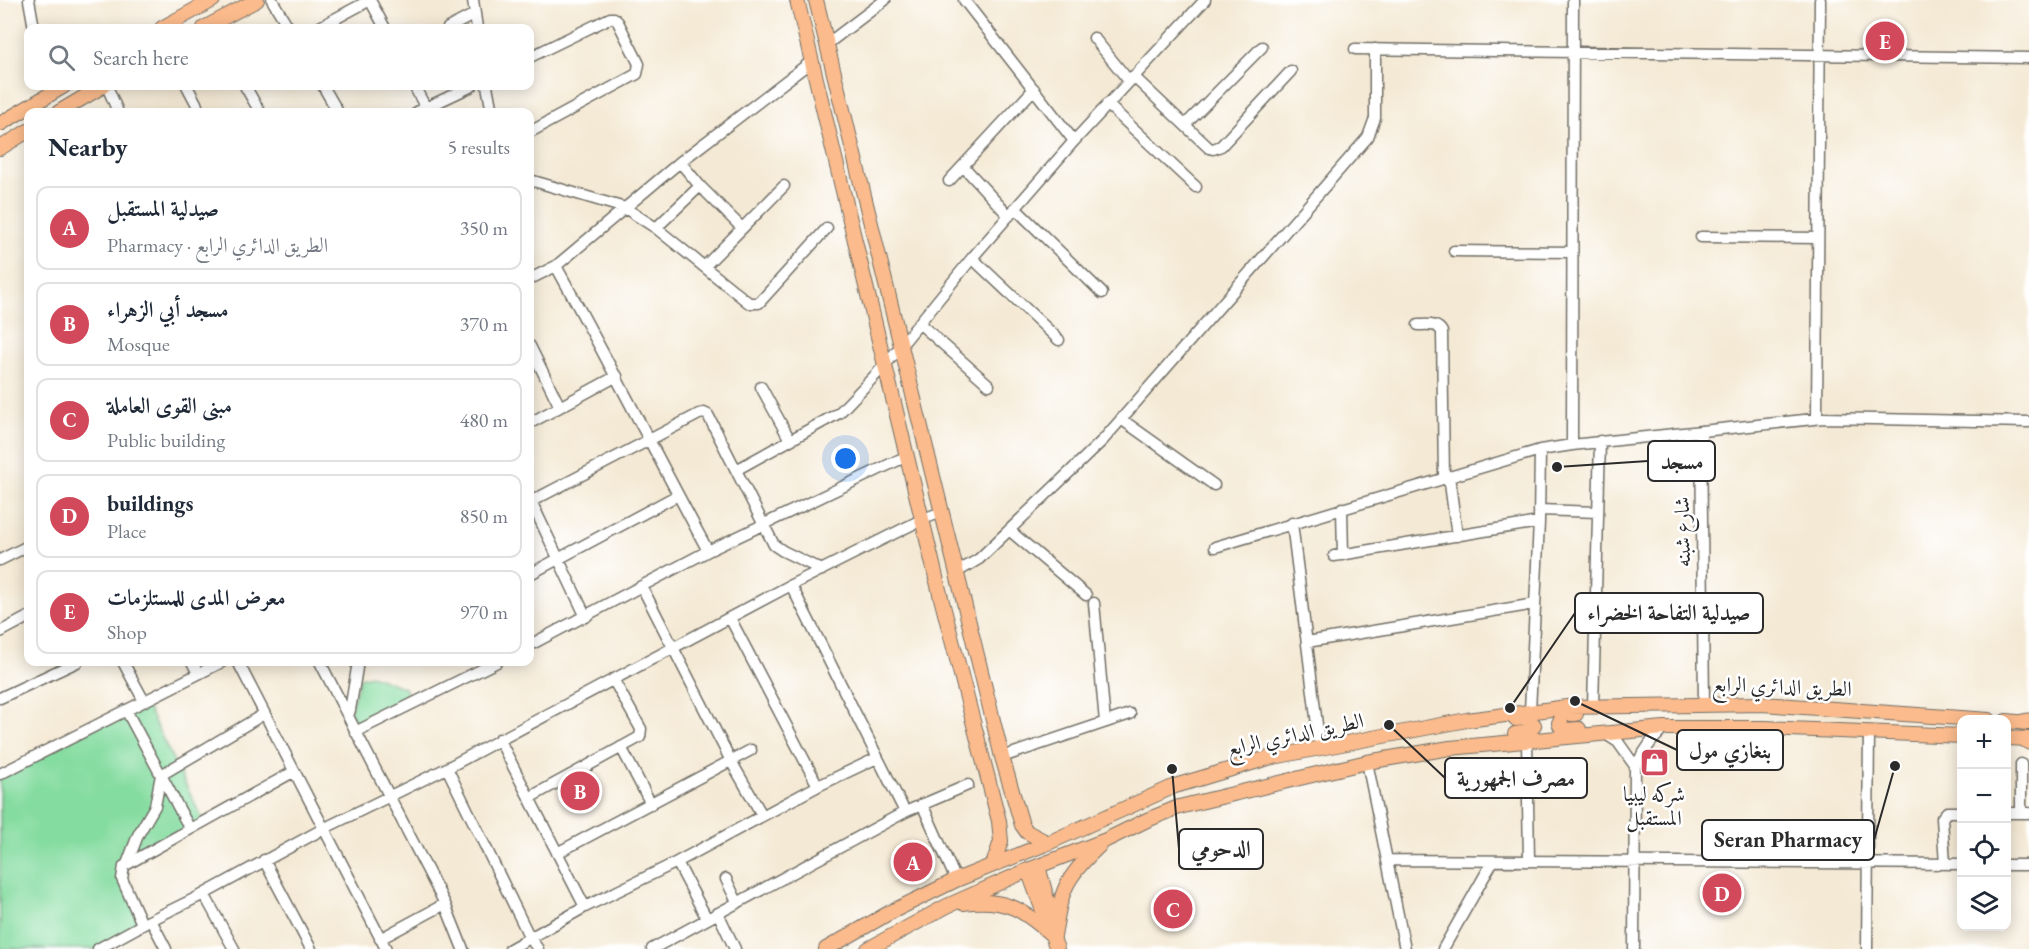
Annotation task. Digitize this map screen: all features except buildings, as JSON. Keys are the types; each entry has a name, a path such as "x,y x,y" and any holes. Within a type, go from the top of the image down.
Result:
{"main road":[{"path":"167,24 191,6 213,0"},
{"path":"212,24 257,0"},
{"path":"797,0 941,598 999,821 1001,841 993,865"},
{"path":"816,0 1002,757 1023,825 1028,832 1048,843"},
{"path":"66,108 98,90"},
{"path":"0,124 45,91"},
{"path":"0,148 24,133"},
{"name":"الطريق الدائري الرابع","path":"826,949 889,913 956,880 1048,843 1175,786 1268,758 1530,711 1593,707 1762,704 1957,718"},
{"path":"1642,730 1629,724 1566,729 1558,723 1564,714 1627,713 1652,705"},
{"path":"1432,751 1443,743 1459,738 1529,732 1534,725 1528,718 1485,724 1473,720"},
{"path":"2011,721 2027,722"},
{"name":"الطريق الدائري الرابع","path":"868,949 946,906 1033,868 1106,840 1179,807 1367,762 1432,751 1604,732 1664,728 1869,731 1957,736"},
{"path":"2011,738 2027,740"},
{"path":"1055,943 1058,908 1066,883 1076,868 1106,840"},
{"path":"1033,868 1055,943"},
{"path":"946,906 984,901 1003,903 1022,910 1055,943"}],"street":[{"path":"29,0 33,24"},
{"path":"272,0 287,24"},
{"path":"325,24 370,0 383,24"},
{"path":"472,0 476,24"},
{"path":"827,45 885,0"},
{"path":"964,0 1074,141"},
{"path":"736,470 833,418 886,364 972,258 1074,141 1204,0"},
{"path":"1572,445 1573,0"},
{"path":"1817,418 1821,0"},
{"path":"456,24 475,14"},
{"path":"534,55 610,18 618,22 639,63 637,74 534,130"},
{"path":"1094,38 1131,79 1209,148 1217,148 1291,71"},
{"path":"1185,125 1262,47"},
{"path":"1355,49 2029,58"},
{"path":"957,572 980,559 1086,457 1368,137 1375,118 1375,49"},
{"path":"534,277 556,266 680,162 812,61"},
{"path":"949,181 1034,89"},
{"path":"107,90 116,108"},
{"path":"189,90 198,108"},
{"path":"247,90 258,108"},
{"path":"330,90 337,108"},
{"path":"415,90 421,108"},
{"path":"426,108 464,90"},
{"path":"488,90 491,108"},
{"path":"1107,104 1196,187"},
{"path":"680,162 700,186 741,227"},
{"path":"963,166 1102,293"},
{"path":"534,181 625,208 656,228 749,303 754,304 759,303 826,228"},
{"path":"656,228 700,186"},
{"path":"704,267 784,186"},
{"path":"1701,237 1818,238"},
{"path":"1454,251 1572,252"},
{"path":"972,258 1059,340"},
{"path":"556,266 617,376 648,440 708,551"},
{"path":"919,323 988,385"},
{"path":"1418,325 1435,325 1442,332 1446,477 1457,536"},
{"path":"534,357 559,405"},
{"path":"534,421 559,405 617,376"},
{"path":"761,387 790,440"},
{"path":"534,500 704,413 708,415 778,548 822,570"},
{"path":"1215,547 1540,450 1572,445 1817,418 2029,422"},
{"path":"1121,419 1214,485"},
{"name":"شارع شبنه","path":"1701,430 1704,704"},
{"path":"1593,707 1600,441"},
{"path":"1530,711 1540,450"},
{"path":"534,643 708,551 908,456"},
{"path":"534,572 678,495"},
{"path":"1342,508 1339,555 1539,522"},
{"path":"534,510 586,617"},
{"path":"1539,510 1598,512"},
{"path":"98,949 322,829 447,768 791,585 923,519 942,512"},
{"path":"1292,523 1320,749"},
{"path":"1009,530 1090,599 1106,722"},
{"path":"0,560 24,548"},
{"path":"791,585 905,812"},
{"path":"642,587 731,761 762,815"},
{"path":"1307,642 1535,604"},
{"path":"730,618 818,786"},
{"path":"0,632 24,619"},
{"path":"0,699 69,666"},
{"path":"125,666 144,701"},
{"path":"194,666 198,674"},
{"path":"1,771 214,666"},
{"path":"240,666 383,944 445,904"},
{"path":"322,666 445,904 463,949"},
{"path":"348,716 357,666"},
{"path":"355,732 489,666"},
{"path":"529,798 640,737 642,733 613,679"},
{"path":"126,710 190,830"},
{"path":"127,864 138,835 155,806 161,775 264,714"},
{"path":"1002,757 1130,714"},
{"path":"1634,949 1635,766 1651,742 1664,728"},
{"path":"1867,949 1869,731"},
{"path":"1604,732 1618,742 1635,766"},
{"path":"499,739 585,907"},
{"path":"1527,741 1529,861"},
{"path":"621,747 651,804"},
{"path":"557,853 751,750"},
{"path":"510,949 585,907 677,862 818,786 877,758"},
{"path":"1367,762 1406,949"},
{"path":"2021,764 2025,813"},
{"path":"447,768 530,938 538,949"},
{"path":"166,949 122,879 122,869 127,864 293,772"},
{"path":"652,949 905,812 968,785"},
{"path":"922,804 956,880"},
{"path":"1945,864 1942,818 1947,812 1957,812"},
{"path":"264,860 312,949"},
{"path":"1387,860 1957,864"},
{"path":"1443,949 1493,861"},
{"path":"677,862 707,919"},
{"path":"2011,865 2029,865"},
{"path":"726,879 737,902"},
{"path":"204,894 234,949"},
{"path":"718,913 735,949"}],"green space":[{"path":"371,675 405,688 407,703 358,728 350,711 360,678"},
{"path":"144,701 203,820 124,866 141,924 97,949 0,949 0,774"}],"place":[{"name":"معرض المدى للمستلزمات","path":"1885,41"},
{"name":"مسجد","path":"1557,467"},
{"name":"بنغازي مول","path":"1575,701"},
{"name":"صيدلية التفاحة الخضراء","path":"1510,708"},
{"name":"مصرف الجمهورية","path":"1389,725"},
{"name":"شركه ليبيا المستقبل","path":"1654,762"},
{"name":"Seran Pharmacy","path":"1895,766"},
{"name":"الدحومي","path":"1172,769"},
{"name":"مسجد أبي الزهراء","path":"580,791"},
{"name":"صيدلية المستقبل","path":"913,862"},
{"name":"buildings","path":"1722,893"},
{"name":"مبنى القوى العاملة","path":"1173,909"}]}
